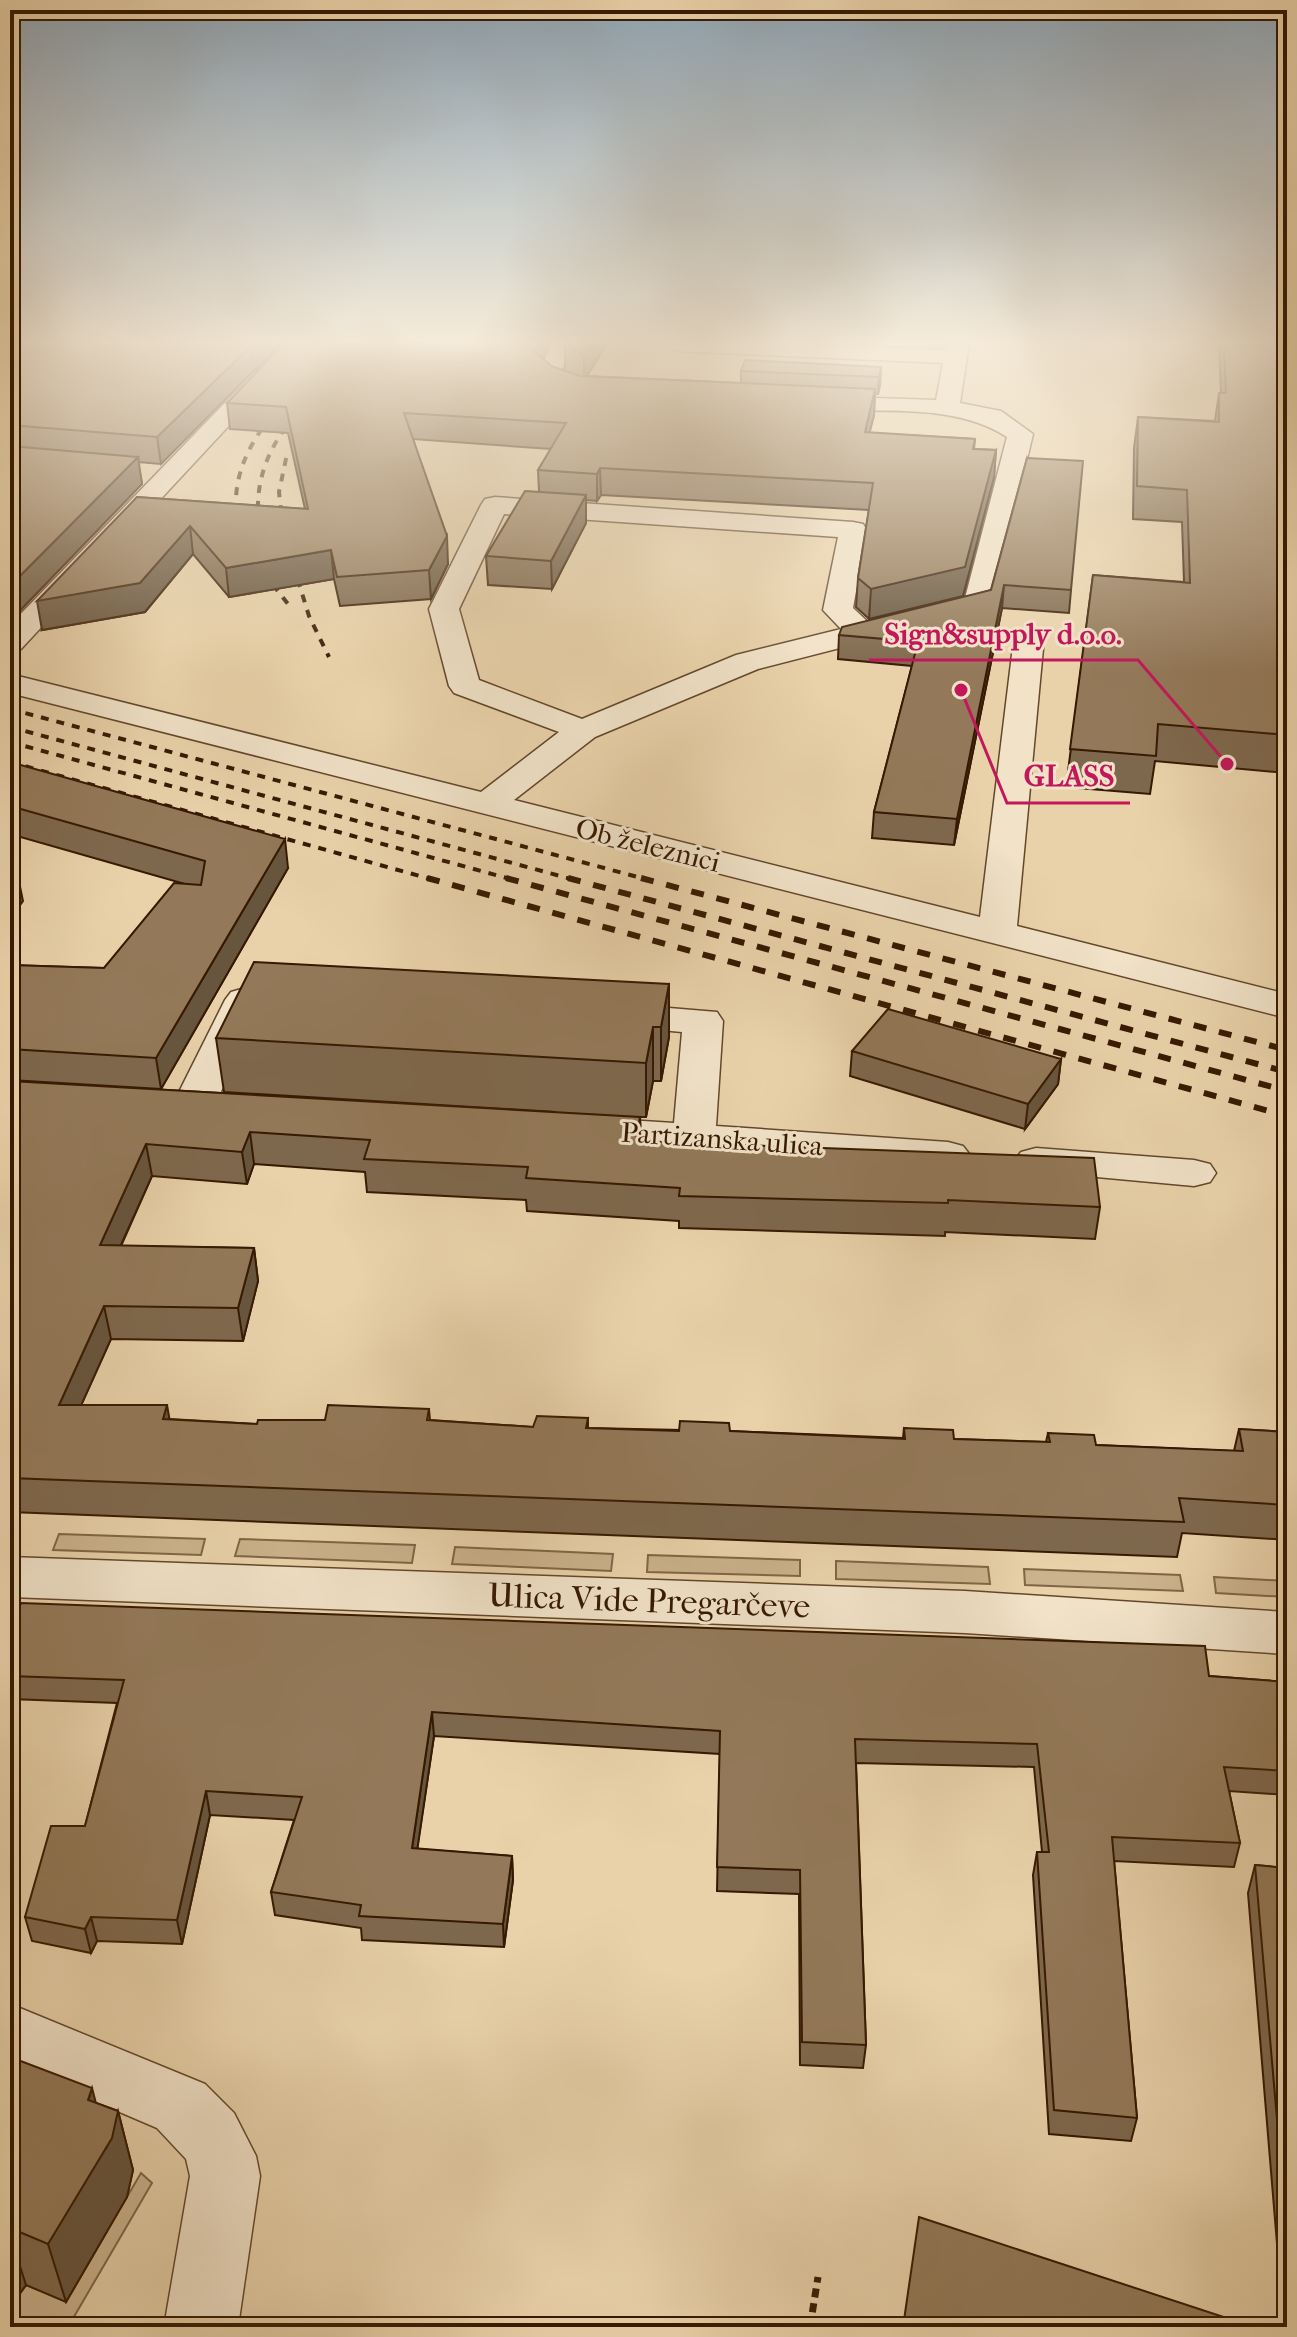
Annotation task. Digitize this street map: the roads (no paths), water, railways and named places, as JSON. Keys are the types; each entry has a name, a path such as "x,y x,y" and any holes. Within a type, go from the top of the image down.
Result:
{"street":[{"path":"10,643 192,453"},
{"path":"486,805 583,730 747,662 978,604 1015,453"},
{"path":"132,472 170,476"},
{"path":"583,730 465,686 444,609 495,505 853,530 838,610 861,632"},
{"path":"997,932 1029,638"},
{"name":"Ob železnici","path":"10,683 1287,1006"},
{"path":"193,1106 247,994 279,996"},
{"path":"577,1013 703,1021 694,1136"},
{"path":"147,1104 240,1109"},
{"name":"Partizanska ulica","path":"537,1127 1194,1173"},
{"name":"Ulica Vide Pregarčeve","path":"10,1577 965,1612 1287,1633"},
{"path":"10,2034 181,2106 210,2136 221,2156 225,2176 201,2327"}],"railway":[{"path":"238,527 236,495 248,453"},
{"path":"259,525 261,481 270,453"},
{"path":"283,529 279,492 287,454"},
{"path":"293,564 309,616 329,657"},
{"path":"263,572 288,604"},
{"path":"10,709 649,880"},
{"path":"10,727 575,880"},
{"path":"10,742 514,880"},
{"path":"10,762 434,880"},
{"path":"427,878 1287,1116"},
{"path":"506,878 1287,1091"},
{"path":"568,878 1287,1072"},
{"path":"641,878 1287,1050"}],"place":[{"name":"GLASS","path":"961,690"},
{"name":"Sign&supply d.o.o.","path":"1227,764"}]}
